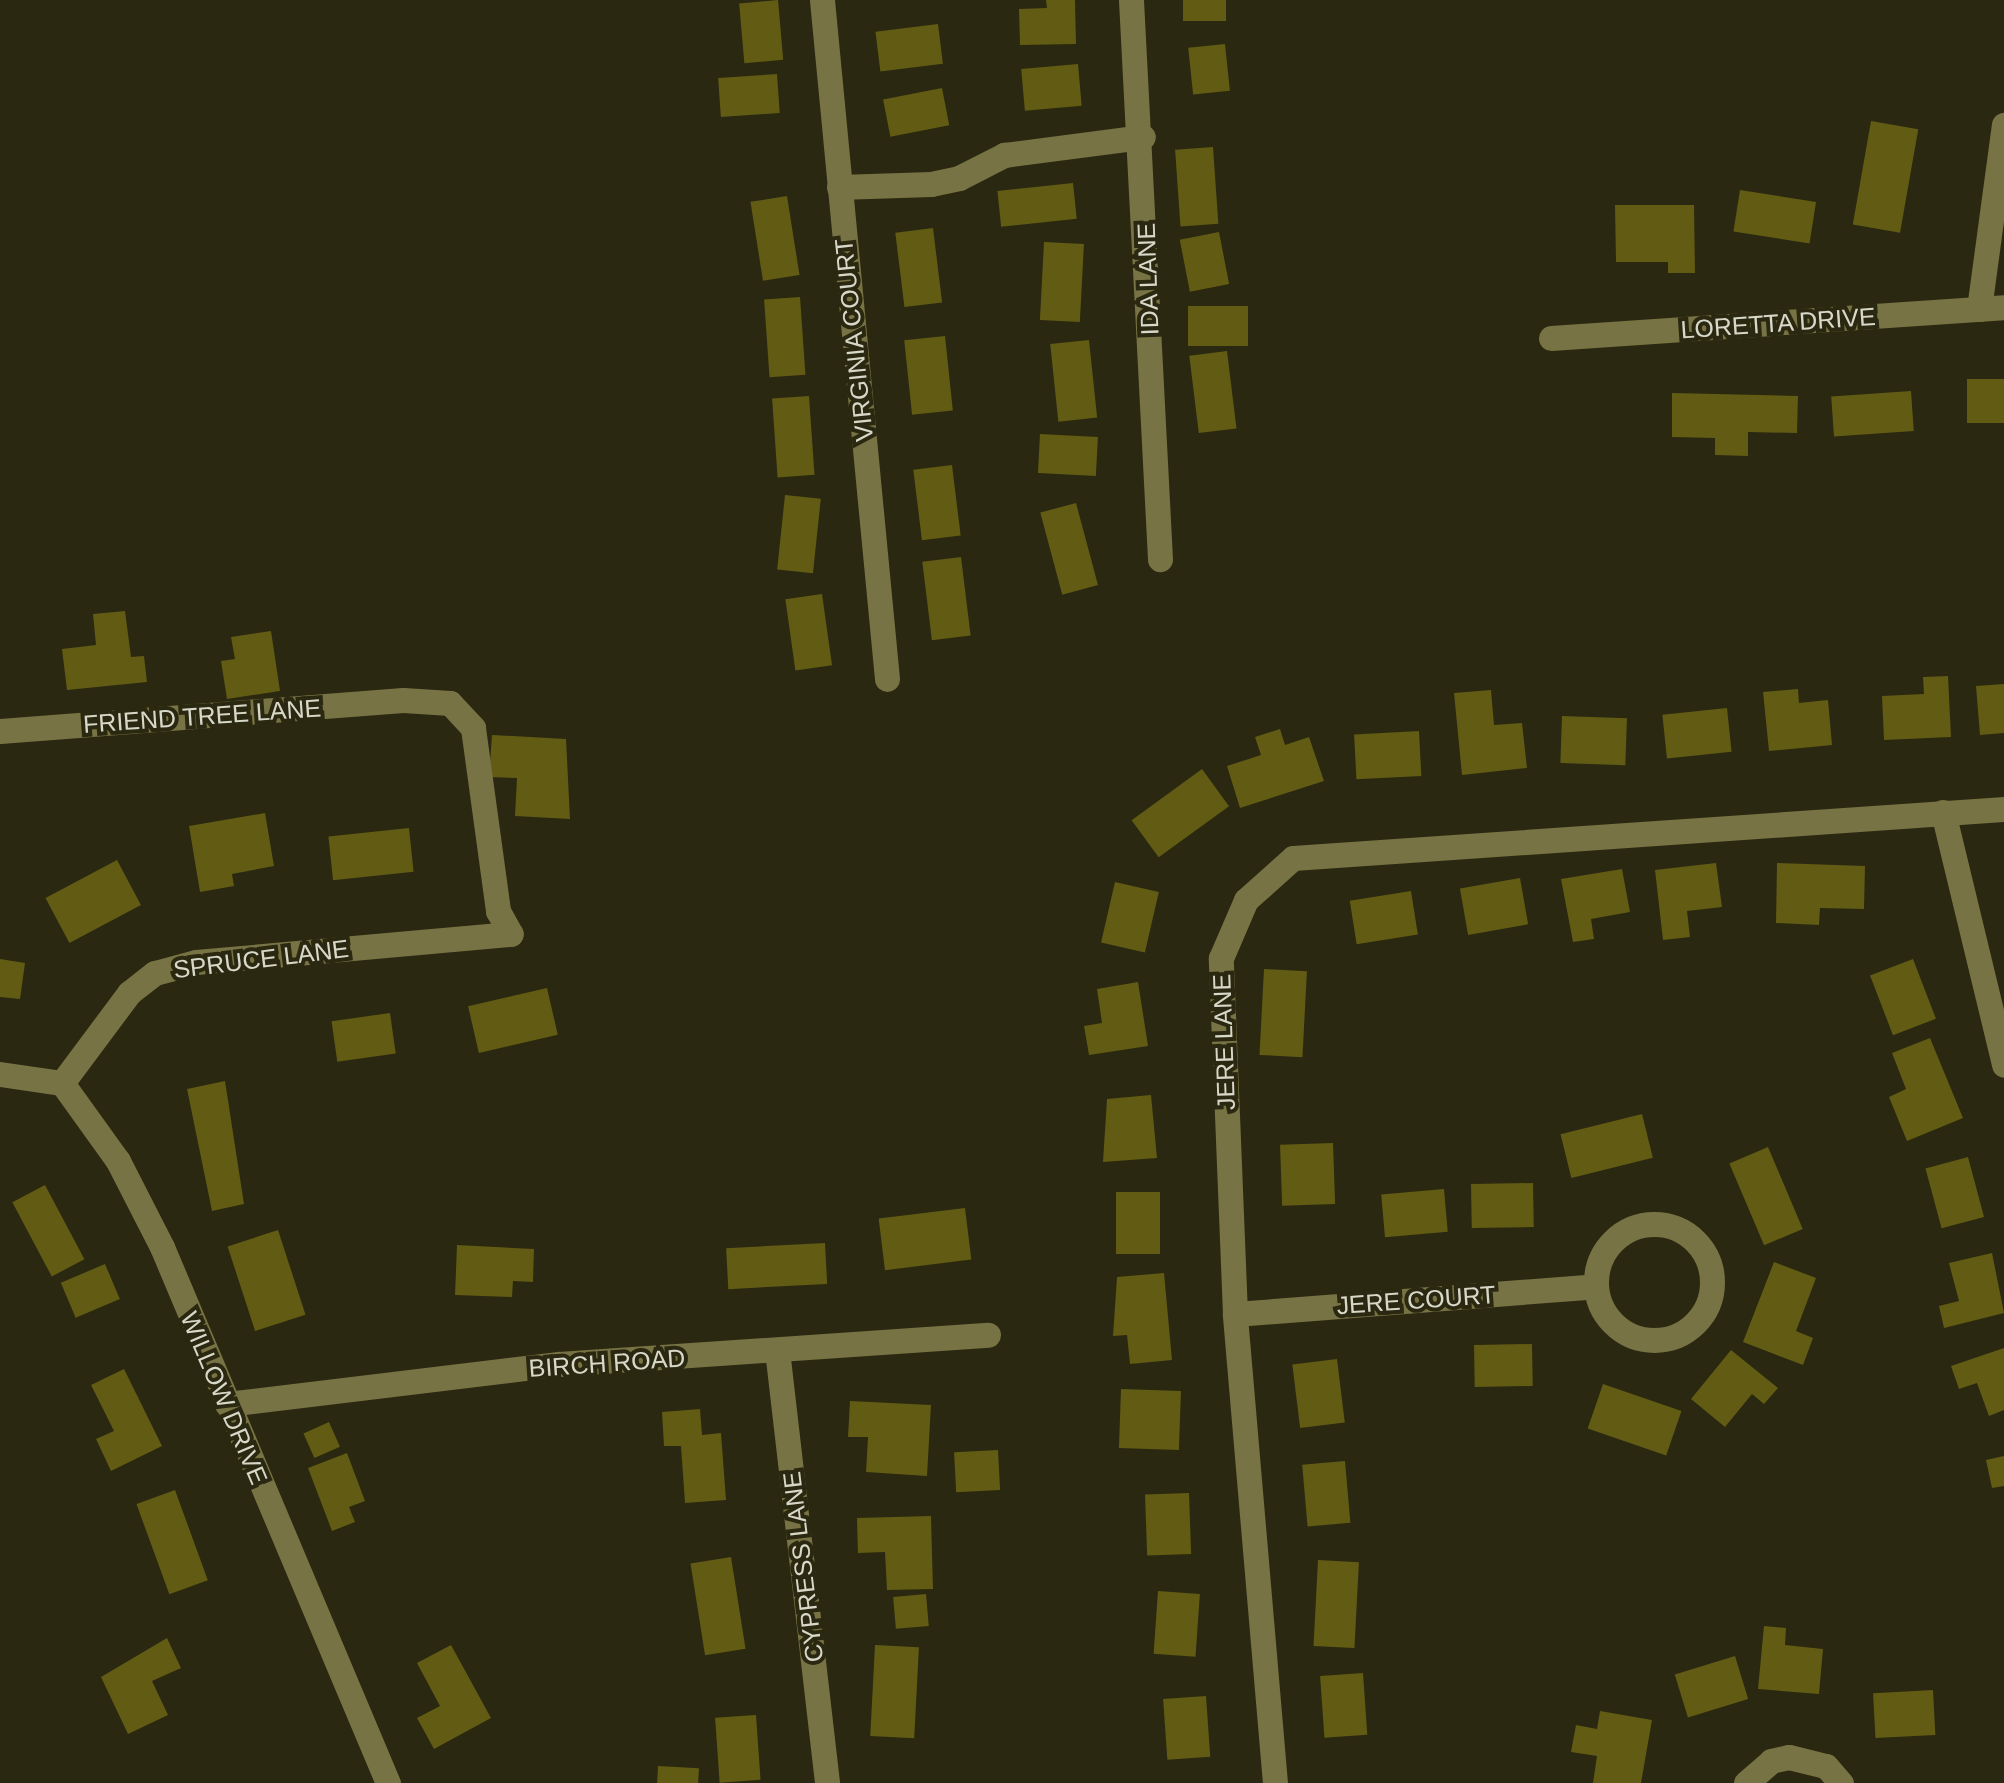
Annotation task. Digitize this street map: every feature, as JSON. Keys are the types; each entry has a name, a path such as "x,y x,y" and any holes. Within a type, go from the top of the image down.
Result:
{"street":[{"name":"VIRGINIA COURT","path":"822,0 887,679"},
{"name":"IDA LANE","path":"1132,0 1142,137 1160,559"},
{"path":"1991,308 2004,125"},
{"path":"838,188 931,184 959,178 1004,155 1142,137"},
{"name":"LORETTA DRIVE","path":"1551,338 1991,308"},
{"name":"FRIEND TREE LANE","path":"0,730 403,700 450,703 472,728 498,911 511,934"},
{"name":"JERE LANE","path":"1275,1783 1236,1314 1220,958 1246,900 1294,858 2004,809"},
{"path":"1943,812 2004,1065"},
{"name":"SPRUCE LANE","path":"62,1084 128,993 156,973 196,962 511,934"},
{"path":"0,1074 62,1084"},
{"name":"WILLOW DRIVE","path":"62,1084 118,1162 227,1404 388,1783"},
{"path":"1654,1224 1673,1227 1702,1250 1712,1286 1698,1321 1682,1333 1645,1340 1611,1321 1596,1286 1606,1250 1636,1227 1654,1224"},
{"name":"JERE COURT","path":"1236,1314 1596,1286"},
{"name":"BIRCH ROAD","path":"227,1404 560,1364 988,1335"},
{"name":"CYPRESS LANE","path":"778,1350 827,1783"},
{"path":"1746,1783 1771,1762 1790,1756 1826,1766 1841,1783"}],"building":[{"path":"778,0 783,60 744,63 739,3"},
{"path":"1046,0 1075,0 1076,44 1020,45 1019,9 1047,8"},
{"path":"1183,0 1226,0 1226,21 1183,21"},
{"path":"938,24 943,64 880,71 875,32"},
{"path":"1225,44 1230,91 1193,95 1188,48"},
{"path":"1078,64 1082,106 1025,111 1021,69"},
{"path":"777,74 780,113 721,117 718,78"},
{"path":"942,88 949,125 890,137 883,99"},
{"path":"1871,121 1918,129 1900,233 1853,224"},
{"path":"1213,147 1218,224 1180,226 1175,150"},
{"path":"1073,183 1077,219 1001,227 997,191"},
{"path":"1740,190 1816,202 1809,244 1733,231"},
{"path":"787,196 800,275 763,281 750,202"},
{"path":"1615,205 1694,205 1695,273 1668,273 1668,262 1616,262"},
{"path":"933,228 942,302 904,307 895,233"},
{"path":"1219,232 1229,284 1190,292 1180,240"},
{"path":"1044,242 1084,244 1080,322 1040,320"},
{"path":"800,297 805,375 770,377 764,300"},
{"path":"1188,306 1248,306 1248,346 1188,346"},
{"path":"945,336 953,411 912,415 904,340"},
{"path":"1089,340 1097,418 1058,422 1050,344"},
{"path":"1227,351 1237,428 1199,433 1189,356"},
{"path":"1967,379 2004,379 2004,423 1967,423"},
{"path":"1911,391 1914,431 1834,436 1831,397"},
{"path":"1672,393 1798,396 1797,433 1748,432 1748,456 1715,455 1715,438 1672,437"},
{"path":"809,396 815,475 778,477 772,399"},
{"path":"1040,434 1098,437 1096,476 1038,473"},
{"path":"952,465 961,535 922,540 913,470"},
{"path":"785,495 821,499 813,573 777,570"},
{"path":"1076,503 1098,585 1062,595 1040,513"},
{"path":"961,557 971,635 932,640 922,562"},
{"path":"822,594 832,665 795,670 785,599"},
{"path":"125,611 131,657 144,656 147,682 67,690 62,649 96,645 93,614"},
{"path":"271,631 280,691 227,699 221,661 235,659 231,637"},
{"path":"1948,676 1951,737 1884,740 1882,696 1924,694 1923,677"},
{"path":"2004,684 2004,733 1980,735 1976,686"},
{"path":"1798,689 1799,703 1828,700 1832,745 1769,751 1763,692"},
{"path":"1491,690 1494,725 1522,723 1527,768 1462,775 1454,693"},
{"path":"1727,708 1732,752 1667,759 1662,715"},
{"path":"1562,716 1627,718 1625,765 1560,763"},
{"path":"1280,729 1285,745 1309,737 1324,781 1240,808 1227,766 1261,755 1255,737"},
{"path":"1419,731 1421,776 1356,779 1354,734"},
{"path":"492,735 566,739 570,819 515,816 517,778 489,777"},
{"path":"1202,769 1229,806 1159,857 1132,820"},
{"path":"265,813 274,866 232,874 234,886 200,892 189,826"},
{"path":"409,828 414,872 333,880 328,836"},
{"path":"117,860 141,905 69,943 45,898"},
{"path":"1716,863 1722,907 1687,911 1690,937 1663,940 1655,870"},
{"path":"1777,863 1865,866 1864,909 1820,908 1819,925 1776,923"},
{"path":"1622,869 1630,912 1591,919 1594,939 1573,942 1561,879"},
{"path":"1520,878 1528,924 1468,935 1460,889"},
{"path":"1115,882 1159,892 1145,953 1101,942"},
{"path":"1411,891 1418,934 1357,944 1350,901"},
{"path":"0,959 25,963 20,999 0,997"},
{"path":"1913,959 1936,1019 1893,1035 1870,975"},
{"path":"1264,969 1307,971 1302,1057 1259,1055"},
{"path":"1138,982 1148,1046 1089,1055 1084,1026 1102,1023 1097,989"},
{"path":"547,988 558,1035 479,1053 468,1006"},
{"path":"390,1013 396,1054 337,1062 332,1021"},
{"path":"1930,1038 1963,1118 1907,1141 1889,1097 1906,1089 1892,1053"},
{"path":"225,1081 244,1204 212,1211 187,1089"},
{"path":"1151,1095 1157,1158 1103,1162 1107,1099"},
{"path":"1642,1114 1653,1158 1571,1178 1560,1134"},
{"path":"1333,1143 1335,1204 1282,1206 1280,1145"},
{"path":"1768,1147 1803,1229 1764,1245 1729,1163"},
{"path":"1968,1157 1984,1217 1942,1228 1925,1168"},
{"path":"1533,1183 1534,1227 1472,1228 1471,1184"},
{"path":"45,1185 84,1259 52,1277 12,1202"},
{"path":"1444,1189 1448,1232 1385,1237 1381,1194"},
{"path":"1116,1192 1160,1192 1160,1254 1116,1254"},
{"path":"965,1208 971,1260 885,1270 879,1219"},
{"path":"278,1230 306,1315 255,1331 228,1246"},
{"path":"825,1243 827,1284 728,1289 726,1248"},
{"path":"457,1245 534,1249 533,1282 513,1281 512,1297 455,1295"},
{"path":"1992,1253 2004,1313 1944,1328 1939,1306 1959,1301 1949,1263"},
{"path":"1774,1262 1816,1278 1796,1331 1813,1338 1803,1365 1743,1342"},
{"path":"105,1264 120,1299 76,1318 61,1283"},
{"path":"1164,1273 1172,1360 1130,1364 1127,1335 1113,1336 1117,1277"},
{"path":"1532,1344 1533,1386 1475,1387 1474,1345"},
{"path":"2004,1348 2004,1410 1989,1416 1977,1383 1959,1389 1951,1366"},
{"path":"1731,1350 1778,1388 1764,1404 1752,1394 1725,1427 1691,1399"},
{"path":"1337,1359 1345,1423 1300,1428 1292,1364"},
{"path":"124,1369 162,1446 111,1471 96,1439 114,1431 91,1385"},
{"path":"1603,1384 1681,1411 1666,1455 1588,1428"},
{"path":"1121,1389 1181,1391 1179,1450 1119,1448"},
{"path":"850,1401 931,1405 927,1476 866,1472 868,1437 848,1437"},
{"path":"700,1409 702,1435 721,1433 726,1500 685,1503 681,1446 664,1446 662,1412"},
{"path":"329,1422 340,1447 314,1458 303,1433"},
{"path":"998,1450 1000,1490 956,1492 954,1452"},
{"path":"347,1453 365,1501 349,1507 355,1522 332,1531 308,1468"},
{"path":"2004,1456 2004,1486 1992,1488 1986,1460"},
{"path":"1345,1461 1350,1523 1308,1527 1302,1465"},
{"path":"175,1490 208,1580 169,1594 136,1504"},
{"path":"1189,1493 1191,1554 1147,1555 1145,1495"},
{"path":"931,1516 933,1589 887,1590 885,1552 858,1553 857,1518"},
{"path":"731,1557 746,1649 705,1655 691,1563"},
{"path":"1318,1560 1359,1562 1354,1648 1313,1646"},
{"path":"1158,1591 1200,1594 1196,1657 1154,1654"},
{"path":"926,1594 929,1626 896,1629 893,1597"},
{"path":"1764,1626 1786,1628 1785,1645 1823,1649 1819,1694 1758,1689"},
{"path":"167,1638 181,1668 152,1681 168,1715 128,1734 101,1677"},
{"path":"451,1645 491,1718 434,1749 417,1718 440,1706 417,1663"},
{"path":"875,1645 919,1647 914,1738 870,1736"},
{"path":"1735,1656 1748,1699 1688,1717 1675,1674"},
{"path":"1363,1673 1367,1735 1324,1738 1320,1676"},
{"path":"1933,1690 1935,1735 1875,1738 1873,1693"},
{"path":"1206,1696 1210,1757 1167,1760 1163,1699"},
{"path":"1600,1711 1652,1720 1641,1783 1593,1783 1597,1756 1571,1752 1576,1725 1597,1729"},
{"path":"756,1715 761,1780 720,1783 715,1718"},
{"path":"658,1766 699,1768 698,1783 657,1783"}]}
